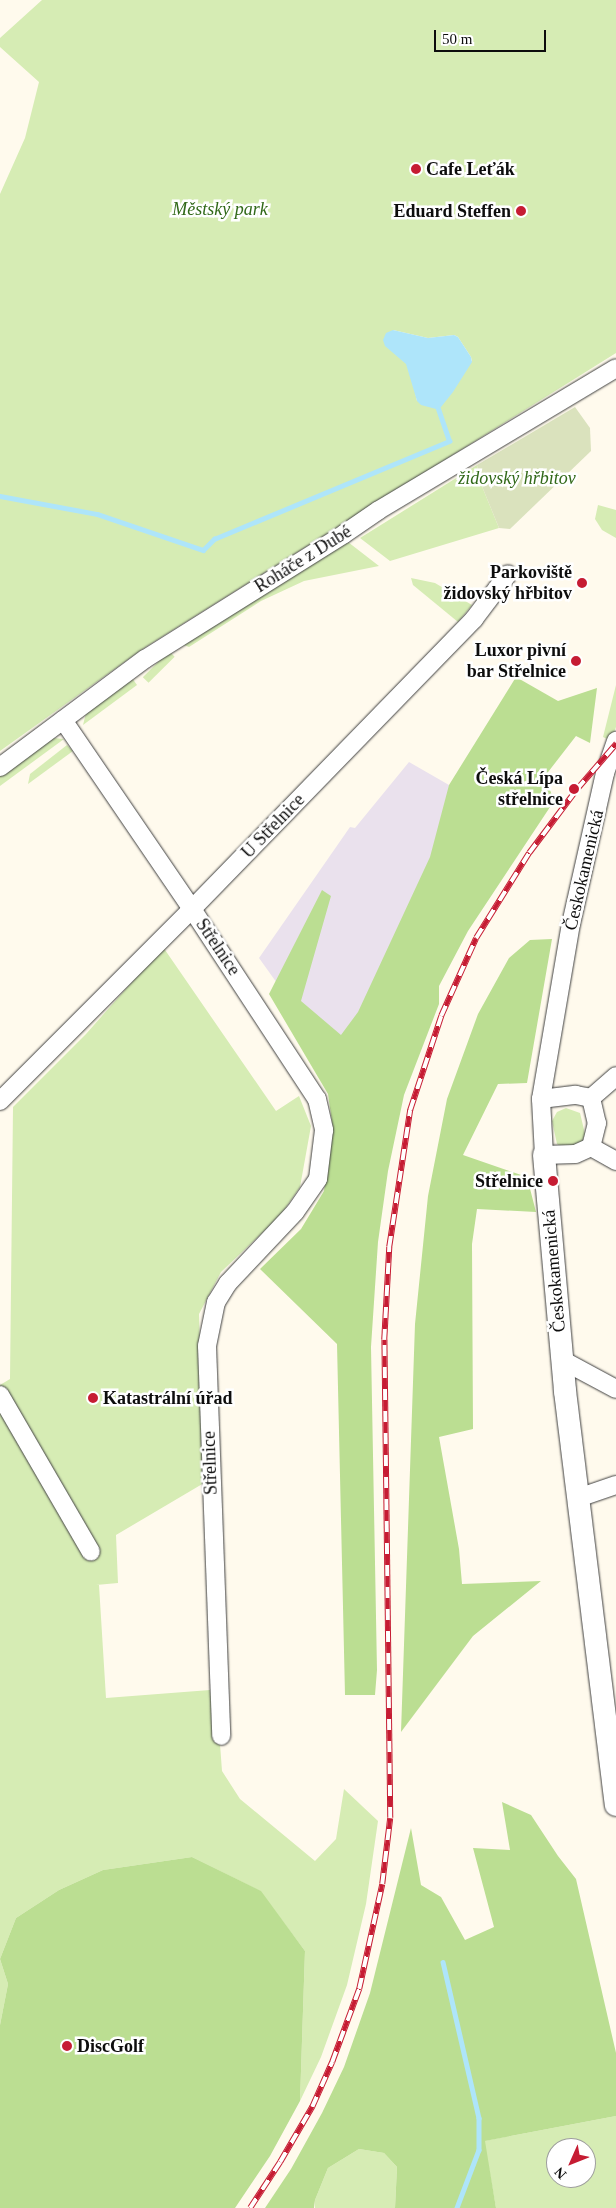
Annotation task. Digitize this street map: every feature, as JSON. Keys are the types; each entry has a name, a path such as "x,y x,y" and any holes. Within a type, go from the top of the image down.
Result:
{"street":[{"name":"Roháče z Dubé","path":"0,767 145,659 379,510 616,368"},
{"name":"U Střelnice","path":"192,909 474,619 508,574"},
{"path":"63,720 192,909"},
{"name":"Českokamenická","path":"616,741 605,773 571,924 541,1099 544,1155 562,1360 584,1559 616,1805"},
{"name":"Střelnice","path":"0,1101 192,909 306,1079 317,1099 324,1130 318,1179 296,1212 228,1283 216,1302 206,1346 221,1736"},
{"path":"541,1099 576,1096 591,1098 616,1076"},
{"path":"591,1098 597,1123 591,1147"},
{"path":"544,1155 575,1154 591,1147"},
{"path":"591,1147 616,1161"},
{"path":"562,1360 616,1389"},
{"path":"0,1395 91,1552"},
{"path":"578,1498 616,1485"}],"shaded area":[{"path":"409,762 449,785 483,817 367,1084 307,1025 259,958 350,827 355,828"}],"green space":[{"name":"Městský park","path":"42,0 616,0 616,353 144,648 0,751 0,194 25,138 39,82 0,47 0,38","holes":["393,330 428,338 454,335 458,337 472,361 417,401 410,370"]},
{"name":"židovský hřbitov","path":"575,407 590,428 591,451 510,529 499,528 479,479 477,465"},
{"path":"477,465 479,479 499,528 390,561 360,538"},
{"path":"598,505 616,510 616,538 602,530 595,519"},
{"path":"348,542 379,566 304,581 261,601 189,647 181,644"},
{"path":"411,578 435,583 472,605 458,622 413,585"},
{"path":"169,651 175,657 148,683 143,677"},
{"path":"516,677 558,701 597,688 590,743 576,736 545,776 554,801 468,931 439,986 439,1004 404,1095 388,1171 378,1242 371,1347 377,1670 375,1695 345,1695 337,1344 260,1269 301,1229 324,1191 333,1129 328,1094 269,994 322,890 331,896 301,1001 341,1035 358,1012 430,857 449,785"},
{"path":"132,678 137,685 83,725 86,713"},
{"path":"616,685 616,727 611,741 603,737"},
{"path":"53,738 64,739 0,786 0,775"},
{"path":"67,745 73,751 28,784 30,774"},
{"path":"552,939 527,1083 498,1084 463,1155 527,1177 536,1212 477,1209 472,1244 473,1429 439,1437 459,1549 462,1584 541,1581 473,1636 401,1732 415,1324 428,1196 447,1099 478,1014 509,958 530,940"},
{"path":"163,947 276,1111 299,1096 311,1126 300,1187 280,1216 221,1272 199,1314 204,1483 116,1535 118,1583 96,1585 99,1585 106,1698 210,1690 220,1744 222,1771 240,1799 315,1861 336,1839 344,1789 378,1821 366,1904 347,1985 321,2057 300,2101 305,1951 260,1891 192,1857 103,1870 59,1890 16,1918 0,1959 0,1385 10,1379 13,1107 86,1034"},
{"path":"566,1108 580,1113 585,1134 582,1142 566,1149 557,1144 552,1121 557,1112"},
{"path":"502,1802 531,1815 576,1879 616,2053 616,2116 485,2141 496,2208 395,2208 397,2167 384,2153 359,2149 328,2168 315,2200 314,2208 265,2208 291,2169 322,2113 344,2067 370,1993 411,1828 421,1885 441,1897 465,1940 494,1927 473,1848 510,1850"},
{"path":"192,1857 261,1891 305,1951 300,2101 270,2156 235,2208 0,2208 0,2025 8,1984 0,1959 16,1918 59,1890 103,1870"},
{"path":"0,1959 8,1984 0,2025"},
{"path":"616,2116 616,2208 496,2208 484,2141"},
{"path":"359,2149 384,2153 397,2167 395,2208 315,2208 315,2200 328,2168"}],"water":[{"path":"393,330 428,338 454,335 458,337 471,357 472,362 441,407 436,409 421,405 417,401 406,364 385,346 383,340 386,333"}],"waterway":[{"path":"0,496 97,514 203,550 214,539 449,441 436,403"},
{"path":"443,1962 479,2118 479,2150 457,2208"}],"railway":[{"path":"250,2208 280,2162 312,2107 332,2062 359,1989 382,1884 390,1818 384,1340 389,1247 410,1110 441,1016 476,938 529,853 577,789 616,744"}],"place":[{"name":"Cafe Leťák","path":"416,169"},
{"name":"Eduard Steffen","path":"521,211"},
{"name":"Parkoviště židovský hřbitov","path":"582,583"},
{"name":"Luxor pivní bar Střelnice","path":"576,661"},
{"name":"Česká Lípa střelnice","path":"574,789"},
{"name":"Střelnice","path":"553,1181"},
{"name":"Katastrální úřad","path":"93,1398"},
{"name":"DiscGolf","path":"67,2046"}]}
